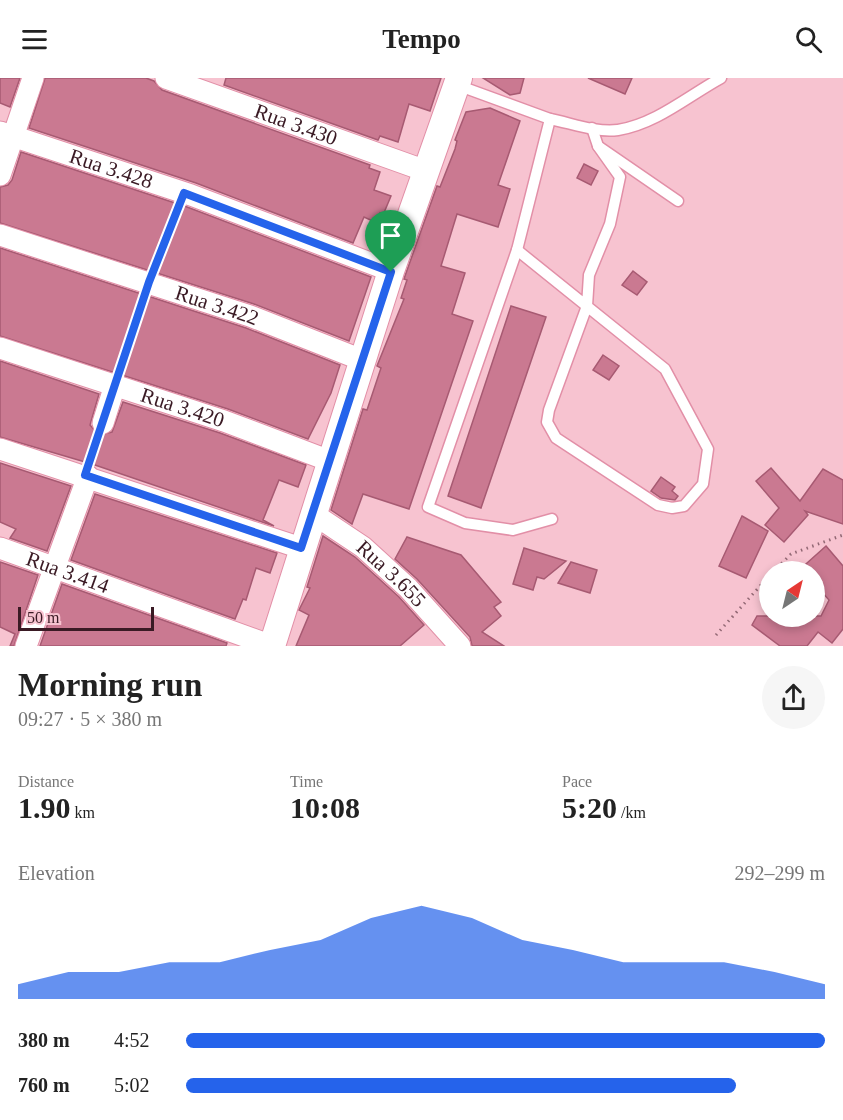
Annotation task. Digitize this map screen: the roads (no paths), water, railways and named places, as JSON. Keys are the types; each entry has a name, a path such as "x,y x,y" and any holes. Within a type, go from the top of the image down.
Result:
{"street":[{"path":"0,175 6,135 33,78"},
{"name":"Rua 3.430","path":"166,78 426,171"},
{"path":"272,646 362,360 458,80"},
{"name":"Rua 3.428","path":"6,135 184,193 391,272"},
{"name":"Rua 3.422","path":"0,235 249,316 362,360"},
{"name":"Rua 3.420","path":"0,348 116,384 330,460"},
{"path":"103,423 116,384"},
{"path":"0,449 86,475 301,548"},
{"path":"26,646 86,475"},
{"name":"Rua 3.655","path":"312,513 363,547 408,588 460,646"},
{"name":"Rua 3.414","path":"0,548 272,646"}],"lane":[{"path":"458,80 550,119 592,128 617,130 650,121 721,78"},
{"path":"550,119 517,250 428,507 465,523 513,530 552,519"},
{"path":"517,250 587,306 665,369 708,450 703,484 684,506 672,508 658,505 636,492 556,438 547,422 549,410 587,306 589,275 610,224 620,177 598,146 592,128"},
{"path":"598,146 678,201"}]}
